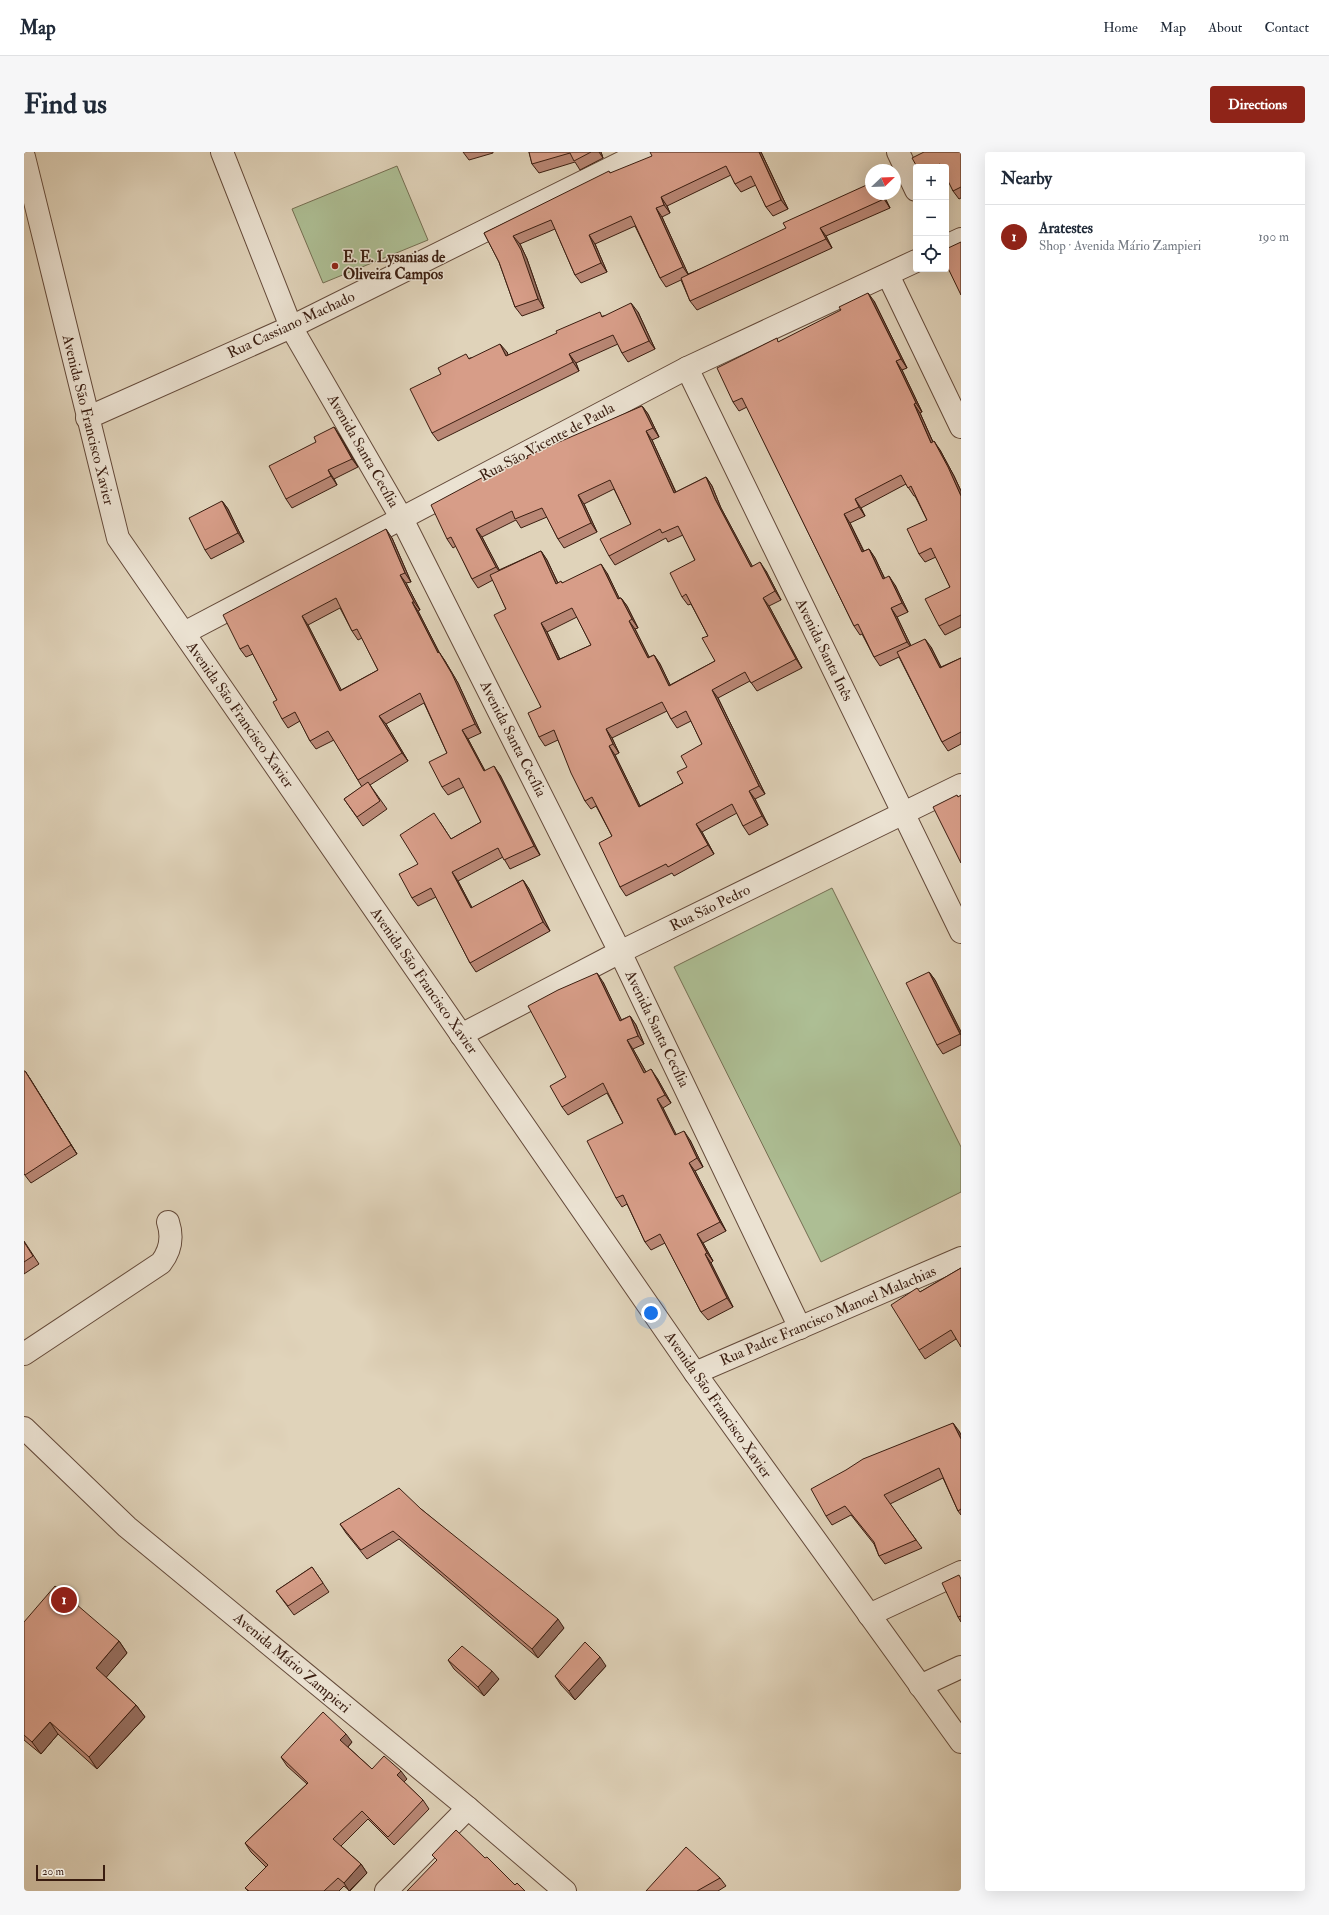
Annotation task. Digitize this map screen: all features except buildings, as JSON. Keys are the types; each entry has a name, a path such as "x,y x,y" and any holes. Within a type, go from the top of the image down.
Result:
{"street":[{"name":"Avenida Santa Cecília","path":"222,152 291,327 402,519 620,952 800,1328"},
{"name":"Rua Cassiano Machado","path":"87,418 291,327 643,152"},
{"path":"898,152 913,184"},
{"name":"Avenida São Francisco Xavier","path":"24,157 87,418 118,538 695,1373 961,1742"},
{"path":"949,245 961,239"},
{"name":"Rua São Vicente de Paula","path":"184,633 687,368 913,262"},
{"path":"888,275 961,427"},
{"name":"Avenida Santa Inês","path":"687,368 961,932"},
{"name":"Rua São Pedro","path":"461,1035 620,952 961,785"},
{"path":"24,1354 161,1263 170,1246 171,1234 168,1222"},
{"name":"Rua Padre Francisco Manoel Malachias","path":"695,1373 961,1258"},
{"name":"Avenida Mário Zampieri","path":"24,1428 127,1527 468,1808 565,1891"},
{"path":"869,1615 961,1572"},
{"path":"920,1686 961,1667"},
{"path":"386,1891 468,1808"}],"green space":[{"path":"397,166 428,240 323,283 292,209"},
{"path":"832,888 961,1147 961,1192 821,1262 674,967"}],"place":[{"name":"E. E. Lysanias de Oliveira Campos","path":"335,266"},
{"name":"Aratestes","path":"64,1600"}]}
